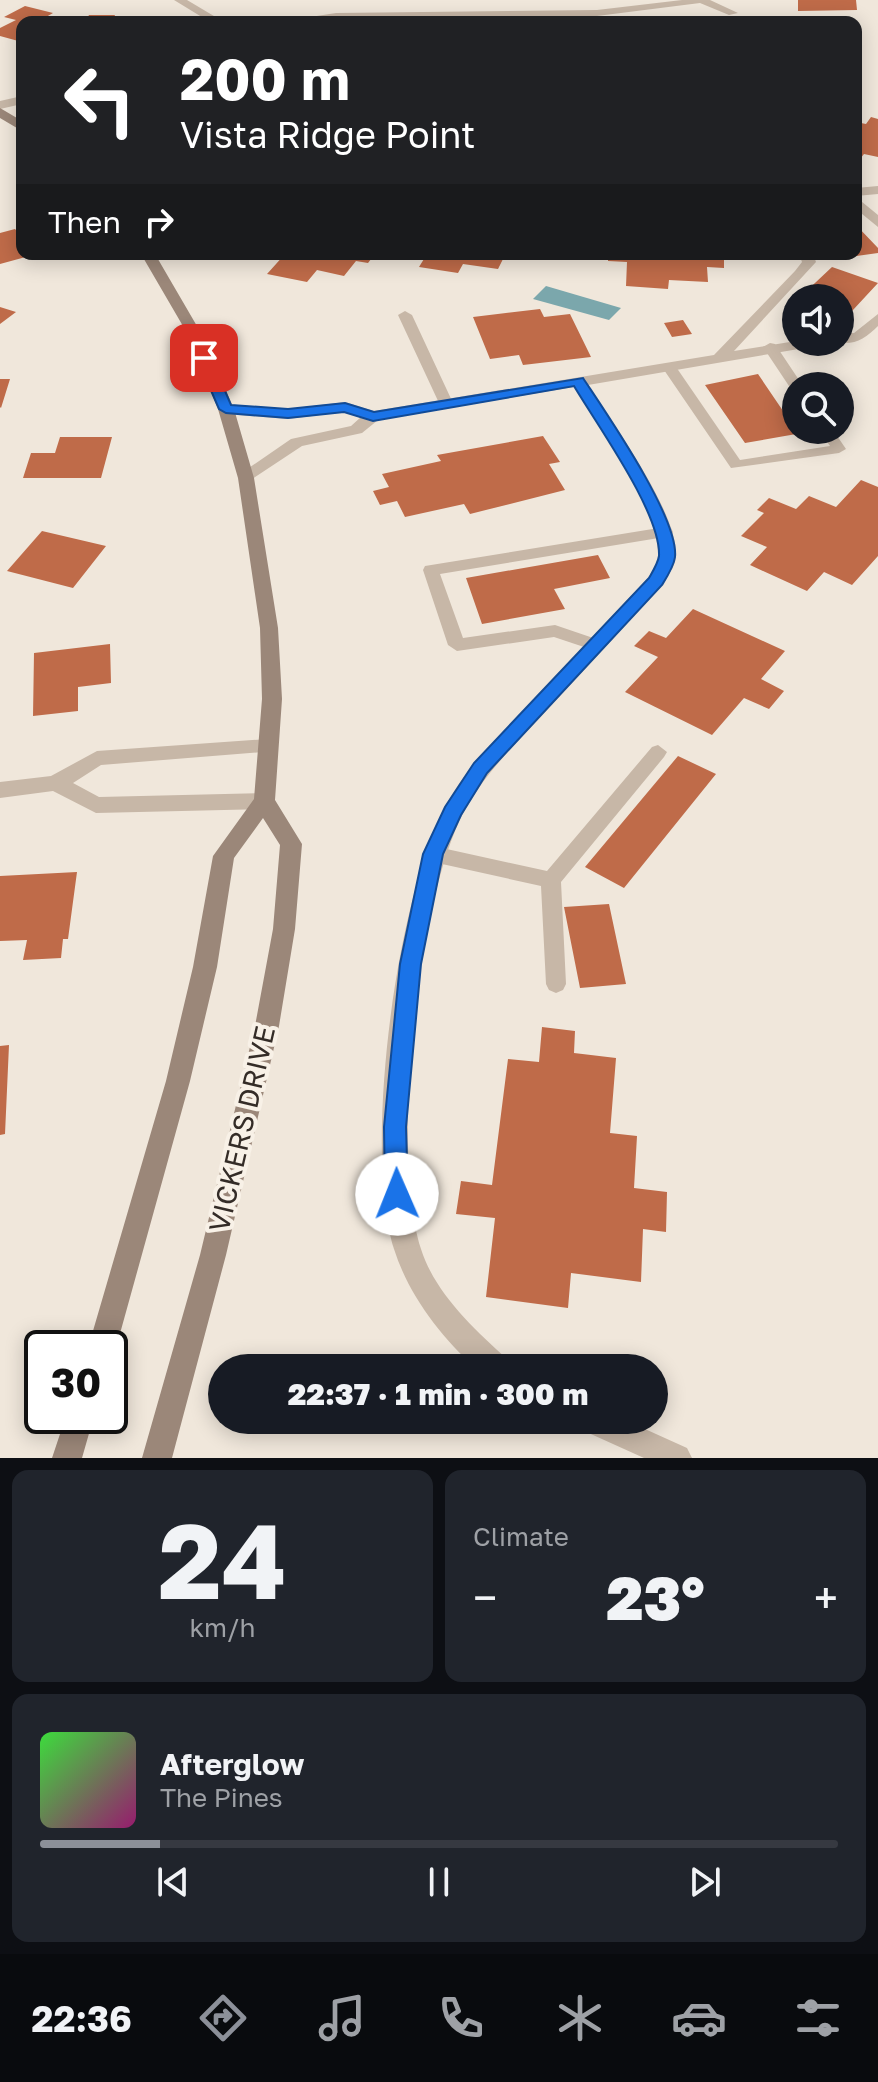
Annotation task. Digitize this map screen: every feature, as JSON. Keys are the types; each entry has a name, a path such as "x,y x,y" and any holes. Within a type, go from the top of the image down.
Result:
{"main road":[{"path":"107,1330 178,1081 205,967 224,856 264,801 272,699 269,628 246,478 226,409 194,333 151,260"},
{"name":"VICKERS DRIVE","path":"157,1458 213,1255 267,1026 284,929 291,844 264,801"},
{"path":"67,1458 74,1434"}],"street":[{"path":"179,0 207,16"},
{"path":"476,0 477,13"},
{"path":"343,16 602,13 701,0 733,13"},
{"path":"862,207 878,223"},
{"path":"721,356 800,274 808,260"},
{"path":"854,337 878,318"},
{"path":"226,409 288,414 345,407 373,416 782,346"},
{"path":"481,1354 460,1335 426,1293 406,1245 397,1194 395,1127 410,964 433,854 452,812 480,768 656,581 667,559 665,532 654,508 578,381"},
{"path":"246,478 297,442 356,430 373,416"},
{"path":"0,790 56,783 97,758 268,746"},
{"path":"56,783 96,805 264,801"},
{"path":"623,1434 677,1458"}],"lane":[{"path":"405,315 446,403"},
{"path":"770,347 787,372"},
{"path":"669,367 736,465 839,449 836,444"},
{"path":"596,645 555,631 457,645 431,570 665,532"},
{"path":"556,984 551,880 658,752"},
{"path":"433,854 551,880"}],"water":[{"path":"546,286 621,308 609,320 533,299"}],"building":[{"path":"798,0 856,0 857,10 798,11"},
{"path":"25,6 53,13 48,16 16,16 16,20 4,17"},
{"path":"16,20 16,40 0,36 0,28"},
{"path":"871,117 878,119 878,157 864,154 862,156 862,123 866,124"},
{"path":"16,230 16,260 0,264 0,233"},
{"path":"862,231 878,248 878,253 862,255"},
{"path":"280,260 370,260 368,263 356,261 344,276 317,270 307,282 267,274"},
{"path":"423,260 502,260 498,269 463,264 458,273 419,267"},
{"path":"724,260 724,268 707,267 708,282 669,280 668,289 626,286 627,262 608,261"},
{"path":"832,267 878,283 854,309 854,284 814,284"},
{"path":"0,307 16,312 0,324"},
{"path":"540,309 544,317 570,314 591,357 523,365 519,355 490,359 473,317"},
{"path":"683,320 692,334 672,337 664,323"},
{"path":"758,374 782,409 782,437 745,443 705,385"},
{"path":"0,379 10,379 1,408 0,407"},
{"path":"543,436 560,462 549,464 565,490 470,514 464,504 405,517 397,501 380,505 373,491 389,487 382,474 441,461 437,455"},
{"path":"60,437 112,437 101,478 23,478 31,453 55,453"},
{"path":"861,480 878,487 878,556 852,585 824,572 807,591 750,565 767,547 741,536 764,513 757,510 769,498 796,509 809,496 836,507"},
{"path":"42,531 106,546 73,588 7,571"},
{"path":"598,555 610,578 554,589 565,609 482,624 466,578"},
{"path":"693,609 785,651 761,679 784,691 769,709 744,698 712,735 625,692 658,657 634,646 649,631 666,638"},
{"path":"110,644 111,683 78,687 78,711 33,716 34,653"},
{"path":"678,756 716,774 624,888 585,867"},
{"path":"77,872 68,939 63,939 61,958 23,960 27,940 0,941 0,876"},
{"path":"609,904 626,984 580,988 564,907"},
{"path":"542,1027 575,1031 574,1053 616,1058 610,1133 637,1136 634,1188 667,1192 666,1232 643,1229 641,1282 571,1273 568,1308 486,1297 495,1218 456,1214 461,1181 492,1185 508,1059 539,1062"},
{"path":"9,1045 5,1134 0,1135 0,1046"}],"route":[{"path":"204,358 226,409 288,414 345,407 373,416 578,381 654,508 665,532 667,559 656,581 480,768 452,812 433,854 424,885 410,964 395,1127 397,1194"}]}
